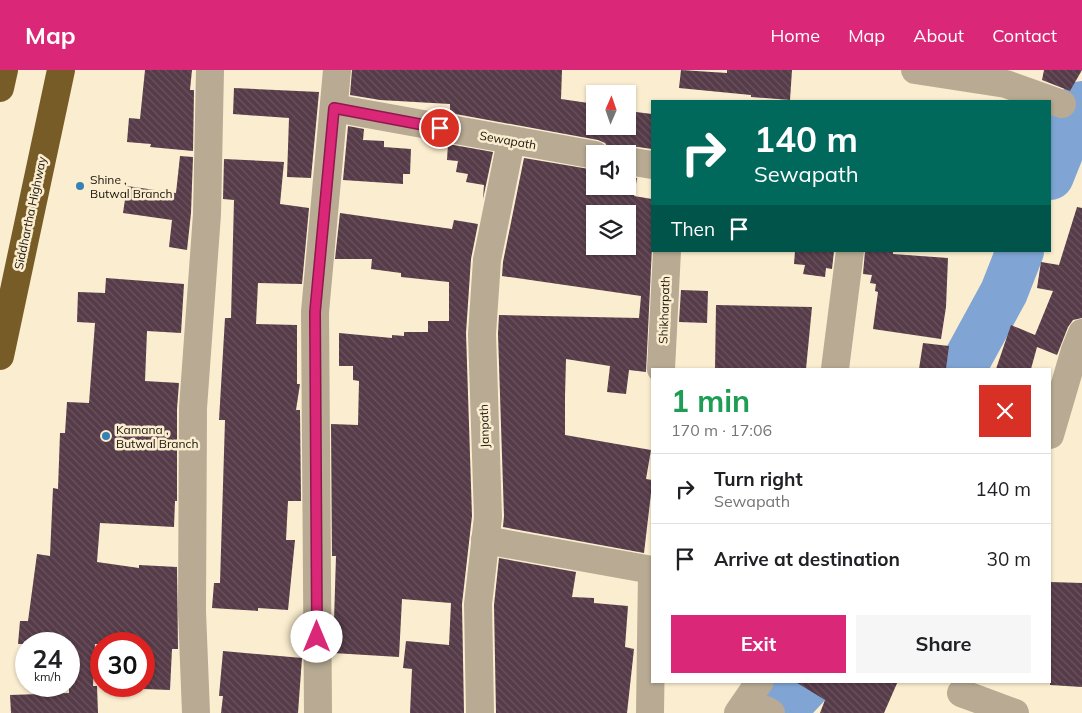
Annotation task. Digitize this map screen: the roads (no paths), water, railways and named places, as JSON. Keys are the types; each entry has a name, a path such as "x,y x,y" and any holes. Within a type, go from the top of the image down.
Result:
{"highway":[{"name":"Siddhartha Highway","path":"0,356 61,70"}],"street":[{"path":"196,713 192,611 193,408 207,214 210,70"},
{"path":"318,713 315,312 337,70"},
{"path":"915,70 1006,84 1051,100"},
{"path":"1051,100 1062,104"},
{"name":"Sewapath","path":"334,108 586,154"},
{"name":"Janpath","path":"480,713 478,604 488,517 482,334 487,260 511,141"},
{"path":"636,162 651,165"},
{"name":"Shikharpath","path":"661,368 667,252"},
{"path":"835,368 850,252"},
{"path":"1051,432 1075,350 1082,333"},
{"path":"485,540 651,571"},
{"path":"650,713 651,642"},
{"path":"738,713 759,683"},
{"path":"960,696 1015,713"},
{"path":"751,713 766,710 771,713"}],"waterway":[{"path":"1051,173 1073,118 1082,105"},
{"path":"963,368 1004,292 1020,252"},
{"path":"762,713 796,696 808,683"}],"place":[{"name":"Shine , Butwal Branch","path":"80,186"},
{"name":"Kamana , Butwal Branch","path":"106,436"}]}
